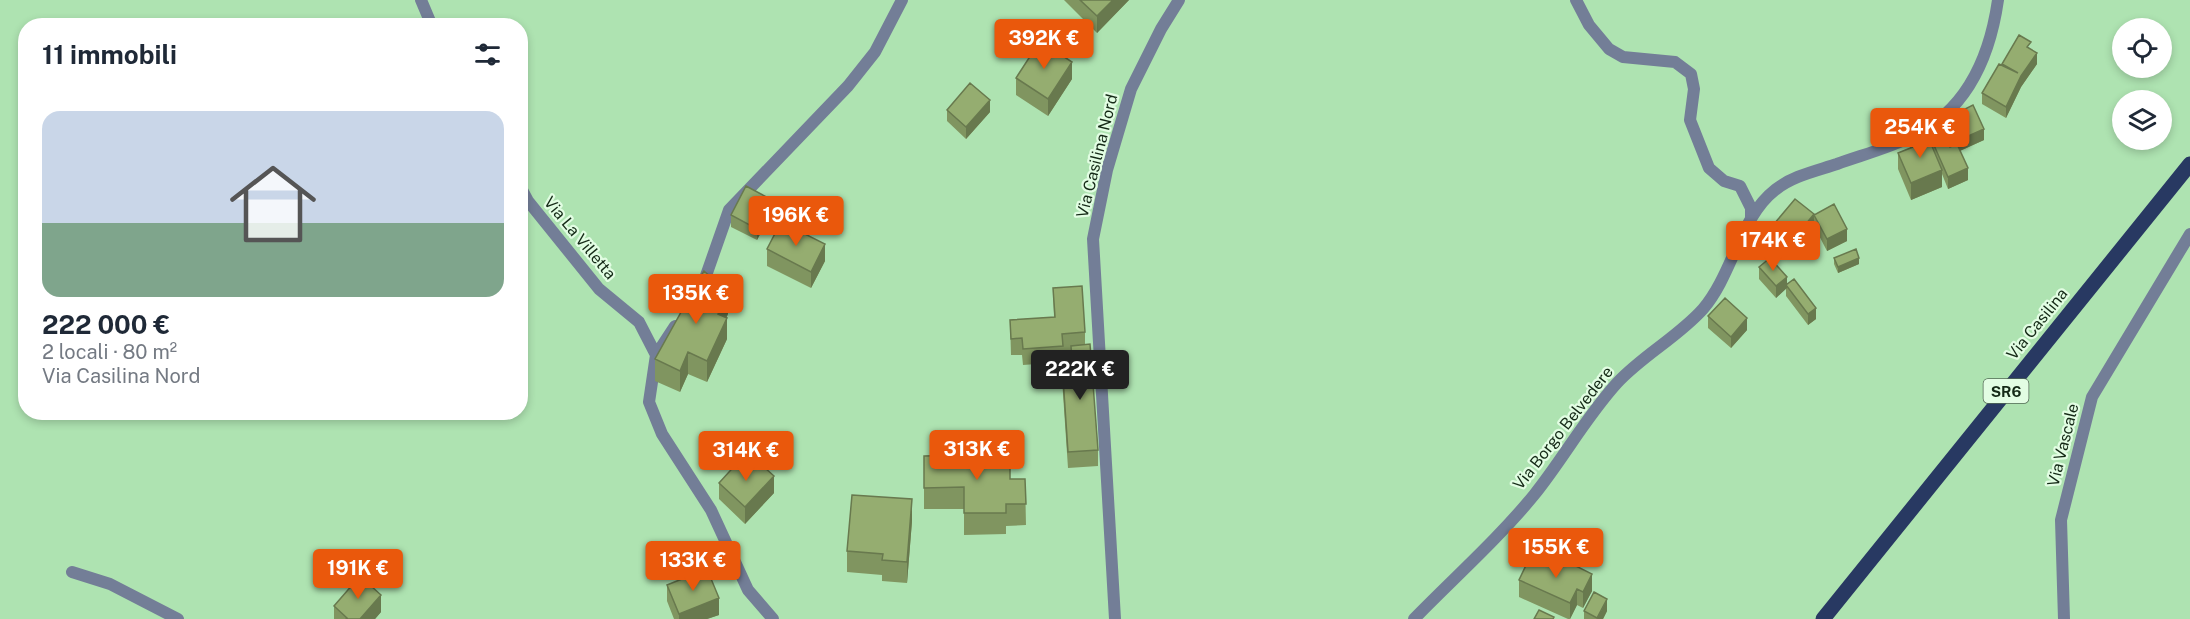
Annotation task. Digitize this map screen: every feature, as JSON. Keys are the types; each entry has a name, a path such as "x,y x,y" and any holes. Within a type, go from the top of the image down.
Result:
{"main road":[{"name":"Via Casilina","path":"1822,619 2190,164"}],"street":[{"path":"421,0 429,18"},
{"path":"695,297 702,287 729,210 848,86 875,52 902,0"},
{"name":"Via Casilina Nord","path":"1115,619 1093,239 1107,170 1131,89 1161,28 1179,0"},
{"path":"1576,0 1589,25 1609,49 1623,57 1675,62 1691,74 1694,89 1690,120 1709,168 1724,181 1740,186 1751,208 1751,219"},
{"name":"Via Borgo Belvedere","path":"1414,619 1521,510 1619,381 1702,310 1729,269 1751,219 1770,194 1787,182 1904,140 1939,120 1958,101 1975,76 1991,37 1998,0"},
{"name":"Via La Villetta","path":"528,198 547,226 599,289 639,322 656,355"},
{"name":"Via Vascale","path":"2064,619 2061,520 2092,397 2190,234"},
{"path":"682,316 656,355 649,402 662,434 711,510 748,590 773,619"},
{"path":"72,572 110,584 178,619"}],"building":[{"path":"1080,0 1113,0 1097,16"},
{"path":"2019,35 2031,42 2027,47 2037,53 2021,76 2006,107 1982,93 1999,64 2018,73 2002,64"},
{"path":"1040,41 1072,62 1048,99 1016,78"},
{"path":"970,83 990,100 966,127 947,110"},
{"path":"1973,105 1984,129 1955,142 1945,119"},
{"path":"1926,132 1942,170 1911,183 1898,153 1913,147 1910,139"},
{"path":"1945,138 1950,147 1957,144 1968,168 1948,177 1933,143"},
{"path":"746,186 772,200 757,229 731,215"},
{"path":"1795,199 1814,214 1793,240 1774,224"},
{"path":"1834,204 1847,229 1827,239 1814,215"},
{"path":"781,222 825,244 811,272 767,249"},
{"path":"1856,249 1859,258 1838,267 1834,258"},
{"path":"1770,258 1787,277 1776,286 1759,267"},
{"path":"704,271 728,292 718,314 727,318 707,361 688,352 680,371 655,359"},
{"path":"1794,279 1816,308 1808,314 1786,285"},
{"path":"1082,286 1085,332 1062,334 1063,346 1023,349 1022,338 1011,339 1010,320 1055,317 1053,288"},
{"path":"1725,298 1747,318 1731,337 1708,316"},
{"path":"1090,344 1098,450 1068,452 1062,363 1072,362 1071,346"},
{"path":"1010,454 1010,479 1025,479 1026,504 1006,504 1006,513 964,513 964,487 924,488 924,456"},
{"path":"756,460 774,476 745,507 719,483 739,461 747,469"},
{"path":"852,495 912,499 907,562 882,560 883,554 847,551"},
{"path":"1560,558 1592,574 1583,592 1577,589 1570,603 1519,580 1529,559 1555,568"},
{"path":"707,569 719,598 679,614 667,585"},
{"path":"360,576 381,595 360,619 346,619 334,606"},
{"path":"1594,592 1607,599 1597,618 1584,611"},
{"path":"1539,610 1554,617 1553,619 1534,619"}]}
